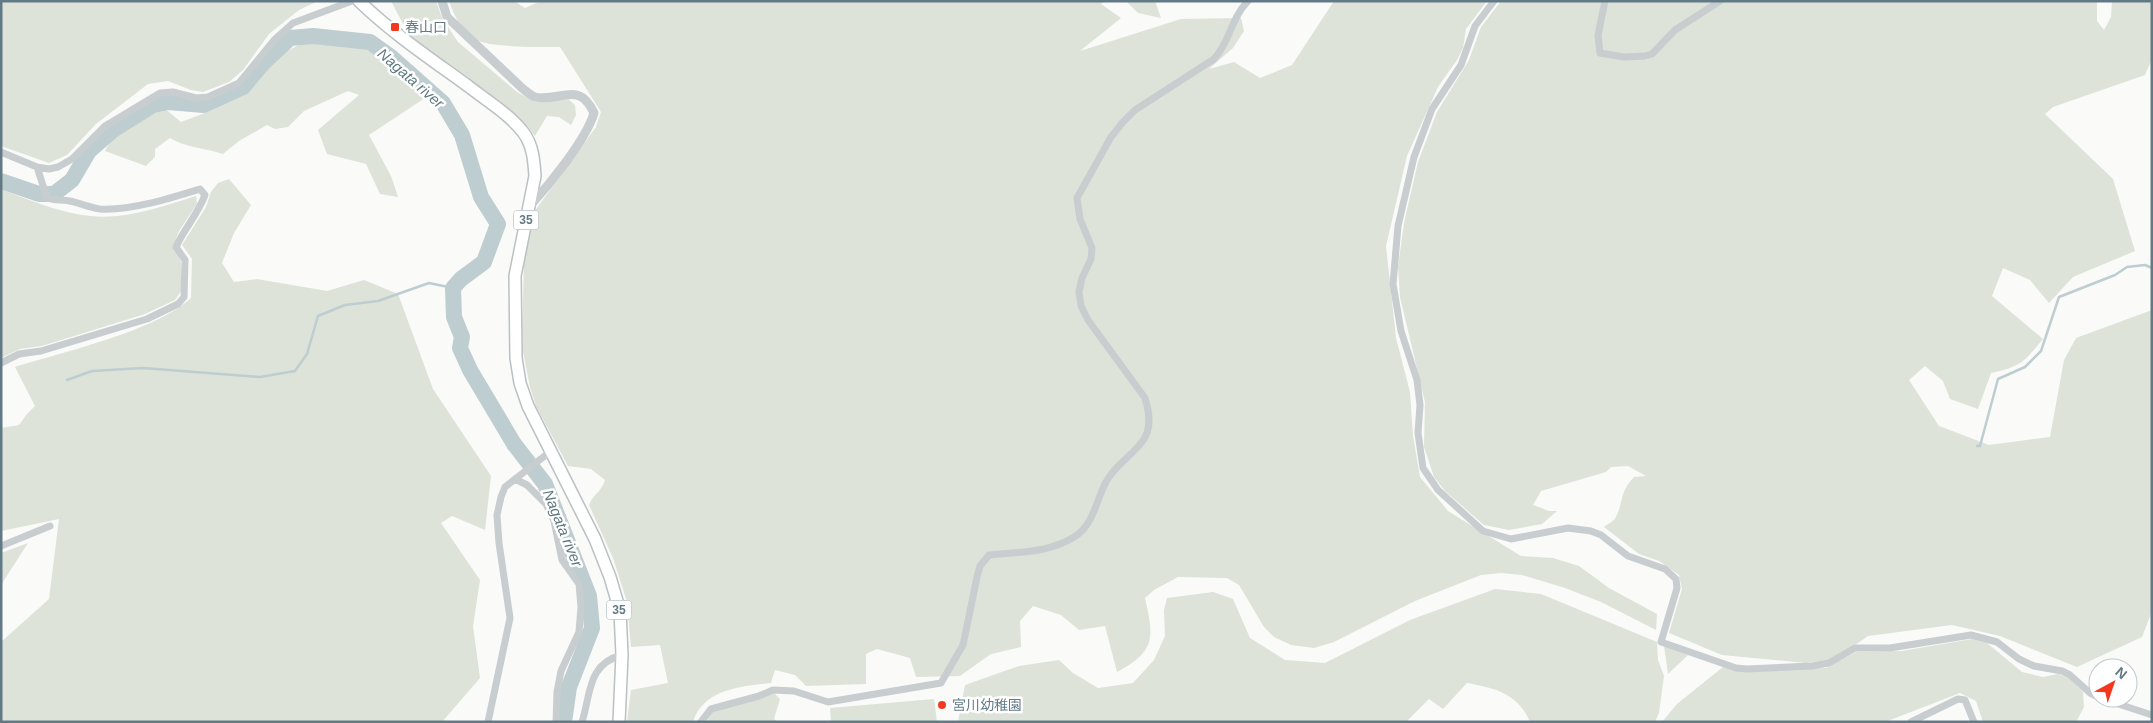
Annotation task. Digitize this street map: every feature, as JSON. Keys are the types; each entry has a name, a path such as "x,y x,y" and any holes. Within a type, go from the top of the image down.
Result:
{"main road":[{"name":"35","path":"359,1 379,21 492,104 524,133 534,162 535,176 515,265 516,358 520,383 546,454 579,505 610,577 620,611 622,654 619,722"}],"street":[{"path":"1,152 49,170 65,164 105,126 160,93 173,92 196,98 226,90 239,83 275,39 293,23 352,1"},
{"path":"442,1 448,17 522,88 535,97 565,94 580,96 589,102 594,112 591,125 553,180 529,208"},
{"path":"701,722 711,709 759,696 773,690 794,691 828,702 941,683 963,645 976,577 980,566 989,555 1058,546 1076,536 1092,518 1106,481 1114,469 1144,439 1149,425 1149,410 1145,398 1088,320 1081,306 1079,292 1082,278 1092,260 1092,248 1080,218 1077,198 1111,137 1123,122 1135,110 1214,59 1222,50 1238,10 1248,1"},
{"path":"1494,1 1475,26 1461,65 1432,109 1414,157 1398,226 1393,274 1399,322 1417,380 1420,405 1418,433 1420,453 1426,476 1438,490 1483,531 1511,538 1568,528 1591,531 1602,535 1628,556 1665,569 1676,579 1677,588 1661,642 1736,668 1812,666 1828,663 1855,648 1911,645 1971,635 1997,642 2019,659 2034,666 2062,671 2070,675 2088,691"},
{"path":"1605,1 1598,36 1600,53 1624,57 1652,54 1676,30 1720,1"},
{"path":"1,363 19,354 41,351 147,319 178,304 184,297 185,260 176,247 181,235 200,209 205,195 200,189 116,209 98,209 68,200 56,201 47,198 38,167"},
{"path":"488,722 510,618 497,515 505,487 546,454"},
{"path":"517,476 546,504 554,521 562,560 579,584 581,607 579,632 561,670 557,692 556,722"},
{"path":"1,546 50,526"},
{"path":"582,722 587,693 595,676 603,664 611,658 622,654"},
{"path":"1911,722 1958,699 1965,700 1974,722"},
{"path":"2130,708 2152,715"}],"shaded area":[{"path":"1,1 318,1 299,10 269,34 243,70 229,82 203,92 191,90 168,81 148,84 96,124 67,155 49,163 1,146"},
{"path":"391,1 436,1 442,18 458,42 517,92 535,102 567,98 575,105 576,115 571,125 559,117 547,116 535,136 523,122 495,97 432,55 418,43 406,29"},
{"path":"449,1 514,1 525,8 541,1 1105,1 1101,4 1121,18 1080,51 1181,19 1241,18 1244,31 1233,48 1209,69 1234,62 1260,78 1292,65 1334,1 1487,1 1466,29 1463,48 1438,87 1407,156 1386,246 1396,338 1410,392 1413,436 1420,477 1448,511 1521,556 1553,558 1579,566 1609,588 1657,614 1656,630 1601,602 1565,588 1522,575 1501,573 1481,575 1415,601 1334,642 1314,648 1291,645 1274,637 1264,627 1239,585 1227,578 1178,577 1154,590 1145,598 1150,623 1149,642 1139,657 1117,672 1105,626 1079,630 1061,615 1033,606 1020,621 1021,647 991,654 960,676 916,677 910,658 877,649 866,654 866,684 806,686 795,675 775,670 771,683 736,688 714,696 705,702 693,722 627,722 631,690 668,683 660,645 631,647 627,602 613,558 589,505 605,480 591,469 568,466 536,406 522,347 524,259 534,212 596,127 601,112 560,47 516,46 482,42 470,36 462,27"},
{"path":"1126,1 1155,1 1161,18 1138,13"},
{"path":"1501,1 2097,1 2097,21 2104,30 2111,17 2112,1 2152,1 2152,59 2145,75 2053,107 2045,114 2113,179 2135,251 2073,277 2049,303 2030,280 2003,268 1992,296 2043,339 2021,362 2009,368 1991,373 1978,409 1950,399 1943,381 1925,366 1909,380 1939,426 1989,445 2050,437 2064,360 2076,338 2152,310 2152,611 2142,637 2096,658 2088,658 2088,662 2077,667 2000,636 1952,625 1868,636 1835,659 1806,663 1722,655 1669,633 1682,589 1679,575 1659,561 1639,554 1604,527 1616,517 1629,483 1634,477 1646,476 1628,466 1611,467 1606,472 1541,491 1533,505 1549,511 1557,511 1542,524 1509,530 1484,525 1445,491 1434,477 1424,447 1425,402 1400,297 1398,267 1404,223 1418,162 1437,112 1469,60 1481,27"},
{"path":"304,42 368,49 404,77 425,98 369,135 391,176 398,197 380,194 366,164 327,154 318,130 359,95 348,91 304,111 288,127 275,129 267,125 239,141 223,154 170,138 155,149 155,157 146,166 105,151 110,143 123,131 163,107 181,122 213,110 250,87 280,55"},
{"path":"229,179 251,205 234,233 222,263 234,282 257,279 327,291 364,280 398,294 433,389 491,476 485,530 452,516 441,523 480,580 473,626 480,678 442,722 1,722 1,642 49,599 59,519 1,531 1,428 19,425 35,406 15,367 133,330 175,310 191,298 192,259 182,245 206,207 211,192 218,183"},
{"path":"1,189 56,209 104,217 131,214 196,196 197,204 179,231 173,246 181,261 181,291 175,300 145,314 42,346 20,349 1,358"},
{"path":"28,543 1,585 1,553"},
{"path":"1495,589 1541,594 1657,642 1658,660 1664,676 1659,713 1655,722 1530,722 1519,704 1512,698 1487,687 1467,683 1443,709 1429,699 1406,722 958,722 965,685 1019,666 1059,660 1073,673 1098,688 1133,683 1154,660 1165,636 1164,610 1167,598 1213,592 1233,599 1250,638 1285,660 1325,663 1410,620"},
{"path":"1972,639 1987,643 2022,672 2043,677 2058,674 2070,679 2083,692 2084,707 2076,722 1983,722 1976,701 1960,693 1885,722 1662,722 1677,704 1723,667 1738,671 1826,668 1856,652 1902,651"},
{"path":"1664,646 1688,655 1668,674"},
{"path":"774,693 780,699 774,719 778,722 707,722 712,711"},
{"path":"934,699 937,722 831,722 830,708"}],"waterway":[{"name":"Nagata river","path":"1,181 39,194 54,194 72,180 89,151 113,130 153,105 168,102 204,105 243,87 264,62 290,38 313,36 370,42 391,57 443,103 462,135 481,197 498,224 484,262 461,279 453,288 454,317 462,337 460,348 470,370 514,444 545,484 589,596 592,628 569,687 564,722"},
{"path":"1977,446 1980,446 1998,379 2025,367 2041,351 2059,297 2115,275 2127,267 2145,265 2152,268"},
{"path":"67,380 92,371 143,368 260,377 295,371 307,354 318,316 345,305 378,301 429,283 453,288"}],"place":[{"name":"春山口","path":"395,27"},
{"name":"宮川幼稚園","path":"942,705"}]}
